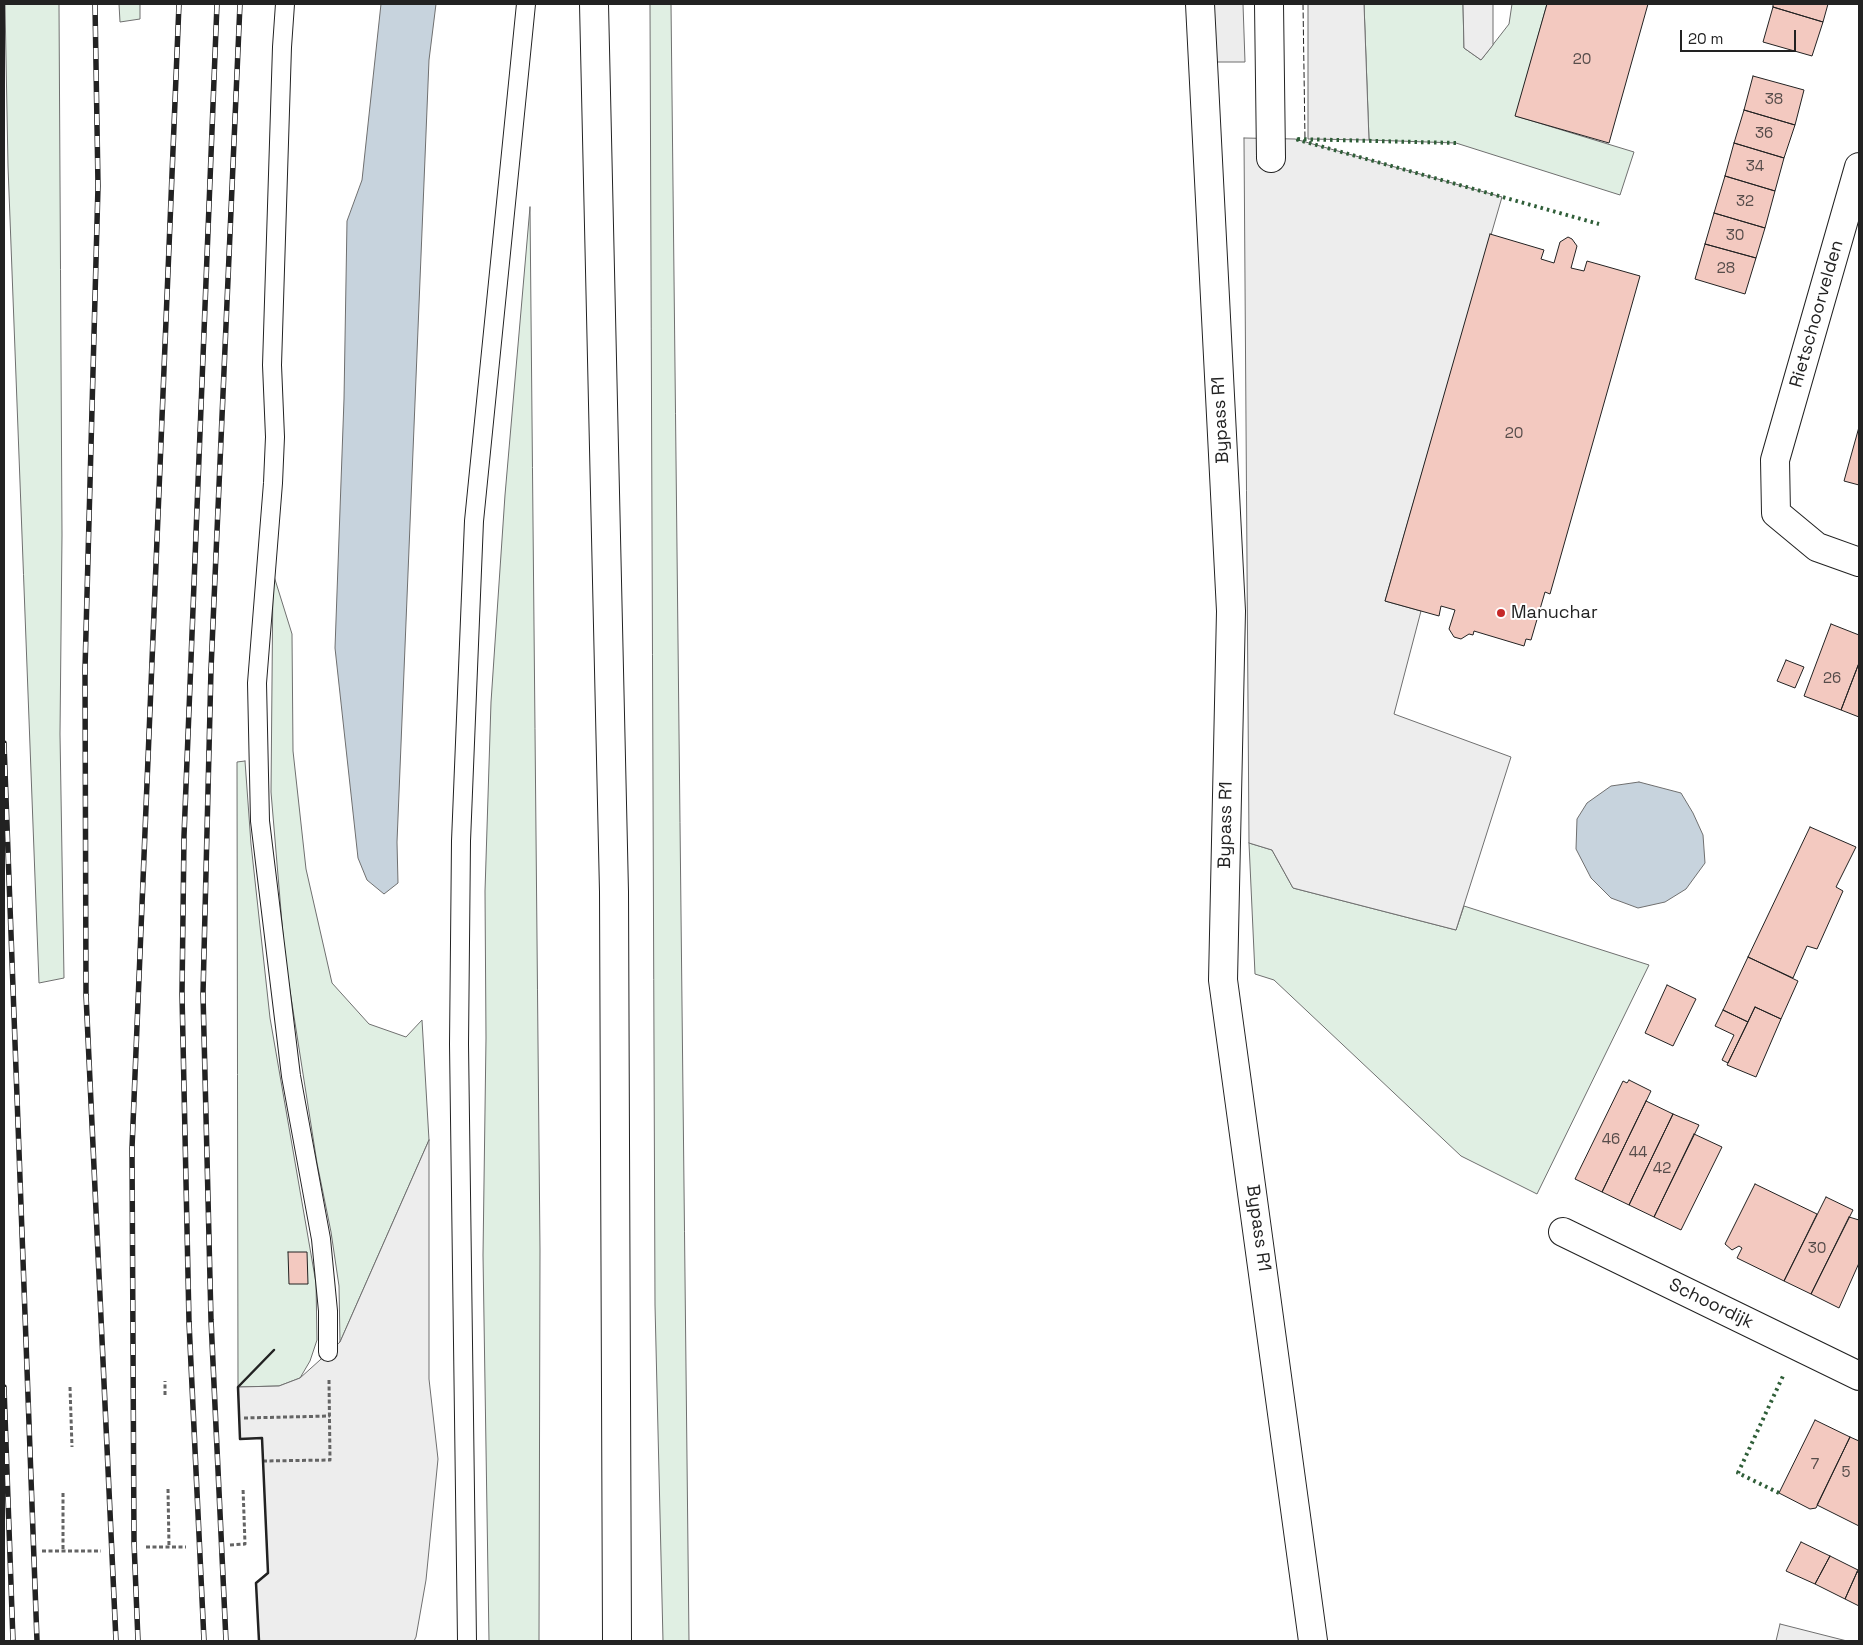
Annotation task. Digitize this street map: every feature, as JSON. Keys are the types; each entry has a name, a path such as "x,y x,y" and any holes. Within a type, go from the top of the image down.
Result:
{"main road":[{"path":"594,4 614,882 616,1641"},
{"name":"Bypass R1","path":"1200,4 1231,611 1223,980 1313,1641"},
{"path":"1269,4 1271,158"},
{"name":"Rietschoorvelden","path":"1859,167 1776,460 1776,514 1817,546 1859,562"},
{"name":"Schoordijk","path":"1563,1232 1859,1376"}],"lane":[{"path":"285,4 272,365 275,437 257,683 260,821 291,1076 321,1240 327,1294 328,1352"},
{"path":"467,1641 459,1044 460,841 474,521 526,4"}],"path":[{"path":"263,1461 330,1460 328,1352"},
{"path":"165,1381 165,1395"},
{"path":"70,1387 72,1447"},
{"path":"244,1418 330,1416"},
{"path":"230,1545 245,1544 243,1488"},
{"path":"168,1489 169,1547"},
{"path":"63,1493 63,1551"},
{"path":"146,1547 186,1547"},
{"path":"42,1551 101,1551"}],"green space":[{"path":"5,4 59,4 62,535 60,734 64,978 39,983 8,166"},
{"path":"119,4 140,4 140,19 120,22"},
{"path":"650,4 671,4 689,1641 663,1641 655,1305"},
{"path":"1364,4 1463,4 1464,48 1481,60 1509,24 1512,4 1547,4 1516,116 1634,152 1620,195 1456,143 1369,140"},
{"path":"530,207 540,1250 539,1641 489,1641 483,1255 486,1038 485,891 491,702 505,495"},
{"path":"273,573 292,634 293,751 306,869 332,983 369,1024 406,1037 422,1020 429,1140 340,1342 339,1286 331,1232 317,1163 285,959 271,792"},
{"path":"245,761 251,844 270,1018 316,1283 317,1340 310,1361 300,1378 279,1386 238,1387 237,762"},
{"path":"1249,843 1272,850 1293,888 1456,930 1464,906 1649,965 1537,1194 1461,1156 1274,980 1255,974"}],"shaded area":[{"path":"381,4 436,4 429,60 397,842 398,883 384,894 367,880 358,858 335,648 344,399 347,221 362,180"},
{"path":"1211,4 1243,4 1245,62 1212,62"},
{"path":"1308,4 1364,4 1369,140 1308,139"},
{"path":"1463,4 1493,4 1493,45 1481,60 1464,48"},
{"path":"1244,138 1295,139 1502,197 1385,601 1421,611 1394,714 1511,757 1456,930 1293,888 1272,850 1249,843"},
{"path":"1639,782 1681,793 1703,835 1705,863 1686,889 1665,902 1638,908 1611,898 1591,878 1576,849 1577,819 1587,803 1611,786"},
{"path":"429,1140 429,1379 438,1459 426,1580 416,1637 414,1641 259,1641 256,1583 268,1572 262,1438 240,1439 238,1387 279,1386 300,1378 340,1342"},
{"path":"1780,1624 1847,1641 1776,1641"}],"building":[{"path":"1547,4 1648,4 1609,143 1515,116"},
{"path":"1773,4 1828,4 1823,22 1773,7"},
{"path":"1773,7 1823,22 1812,56 1763,42"},
{"path":"1753,76 1804,90 1795,125 1744,110"},
{"path":"1744,110 1795,125 1784,158 1734,143"},
{"path":"1734,143 1784,158 1775,191 1725,176"},
{"path":"1725,176 1775,191 1765,228 1714,213"},
{"path":"1714,213 1765,228 1756,258 1705,244"},
{"path":"1490,234 1544,250 1541,259 1554,263 1560,242 1568,237 1577,246 1571,268 1584,271 1587,261 1640,276 1550,594 1545,592 1531,640 1526,639 1524,646 1474,631 1473,635 1469,634 1461,639 1454,637 1449,629 1455,610 1441,606 1439,616 1385,601"},
{"path":"1705,244 1756,258 1745,294 1695,279"},
{"path":"1859,427 1859,485 1844,481"},
{"path":"1831,624 1859,635 1859,663 1841,710 1804,696"},
{"path":"1786,660 1804,667 1795,688 1777,681"},
{"path":"1859,663 1859,717 1841,710"},
{"path":"1810,827 1856,847 1836,887 1843,891 1817,949 1807,946 1793,978 1748,957"},
{"path":"1748,957 1798,981 1781,1019 1755,1007 1748,1022 1723,1010"},
{"path":"1667,985 1696,999 1673,1046 1645,1033"},
{"path":"1755,1007 1781,1019 1756,1077 1727,1065"},
{"path":"1723,1010 1748,1022 1728,1063 1722,1060 1734,1035 1715,1026"},
{"path":"1629,1080 1651,1091 1602,1192 1575,1179 1623,1081 1627,1083"},
{"path":"1646,1101 1673,1114 1629,1205 1602,1192"},
{"path":"1673,1114 1699,1125 1654,1217 1629,1205"},
{"path":"1694,1134 1722,1147 1681,1230 1654,1217"},
{"path":"1755,1184 1817,1214 1784,1281 1737,1258 1742,1248 1739,1246 1732,1250 1725,1244"},
{"path":"1826,1197 1853,1210 1811,1294 1784,1281"},
{"path":"1849,1217 1859,1220 1859,1263 1839,1308 1811,1294"},
{"path":"288,1252 307,1252 308,1284 289,1284"},
{"path":"1815,1420 1850,1437 1816,1508 1810,1509 1779,1493"},
{"path":"1850,1437 1859,1441 1859,1526 1817,1505"},
{"path":"1801,1542 1830,1556 1815,1584 1786,1571"},
{"path":"1830,1556 1858,1570 1845,1599 1815,1584"},
{"path":"1857,1572 1859,1573 1859,1606 1845,1599"}],"railway":[{"path":"95,4 98,186 85,669 86,995 116,1641"},
{"path":"138,1641 134,1542 132,1148 179,4"},
{"path":"204,1641 189,1322 182,994 184,836 217,4"},
{"path":"226,1641 211,1320 203,994 211,669 240,4"},
{"path":"4,743 37,1641"},
{"path":"4,1387 13,1641"}],"hedge":[{"path":"1456,143 1295,139 1599,224"},
{"path":"1779,1493 1738,1473 1783,1376"}],"fence":[{"path":"1303,4 1305,139"}],"wall":[{"path":"259,1641 256,1583 268,1573 262,1438 240,1439 238,1387 274,1350"}],"place":[{"name":"Manuchar","path":"1501,613"}]}
